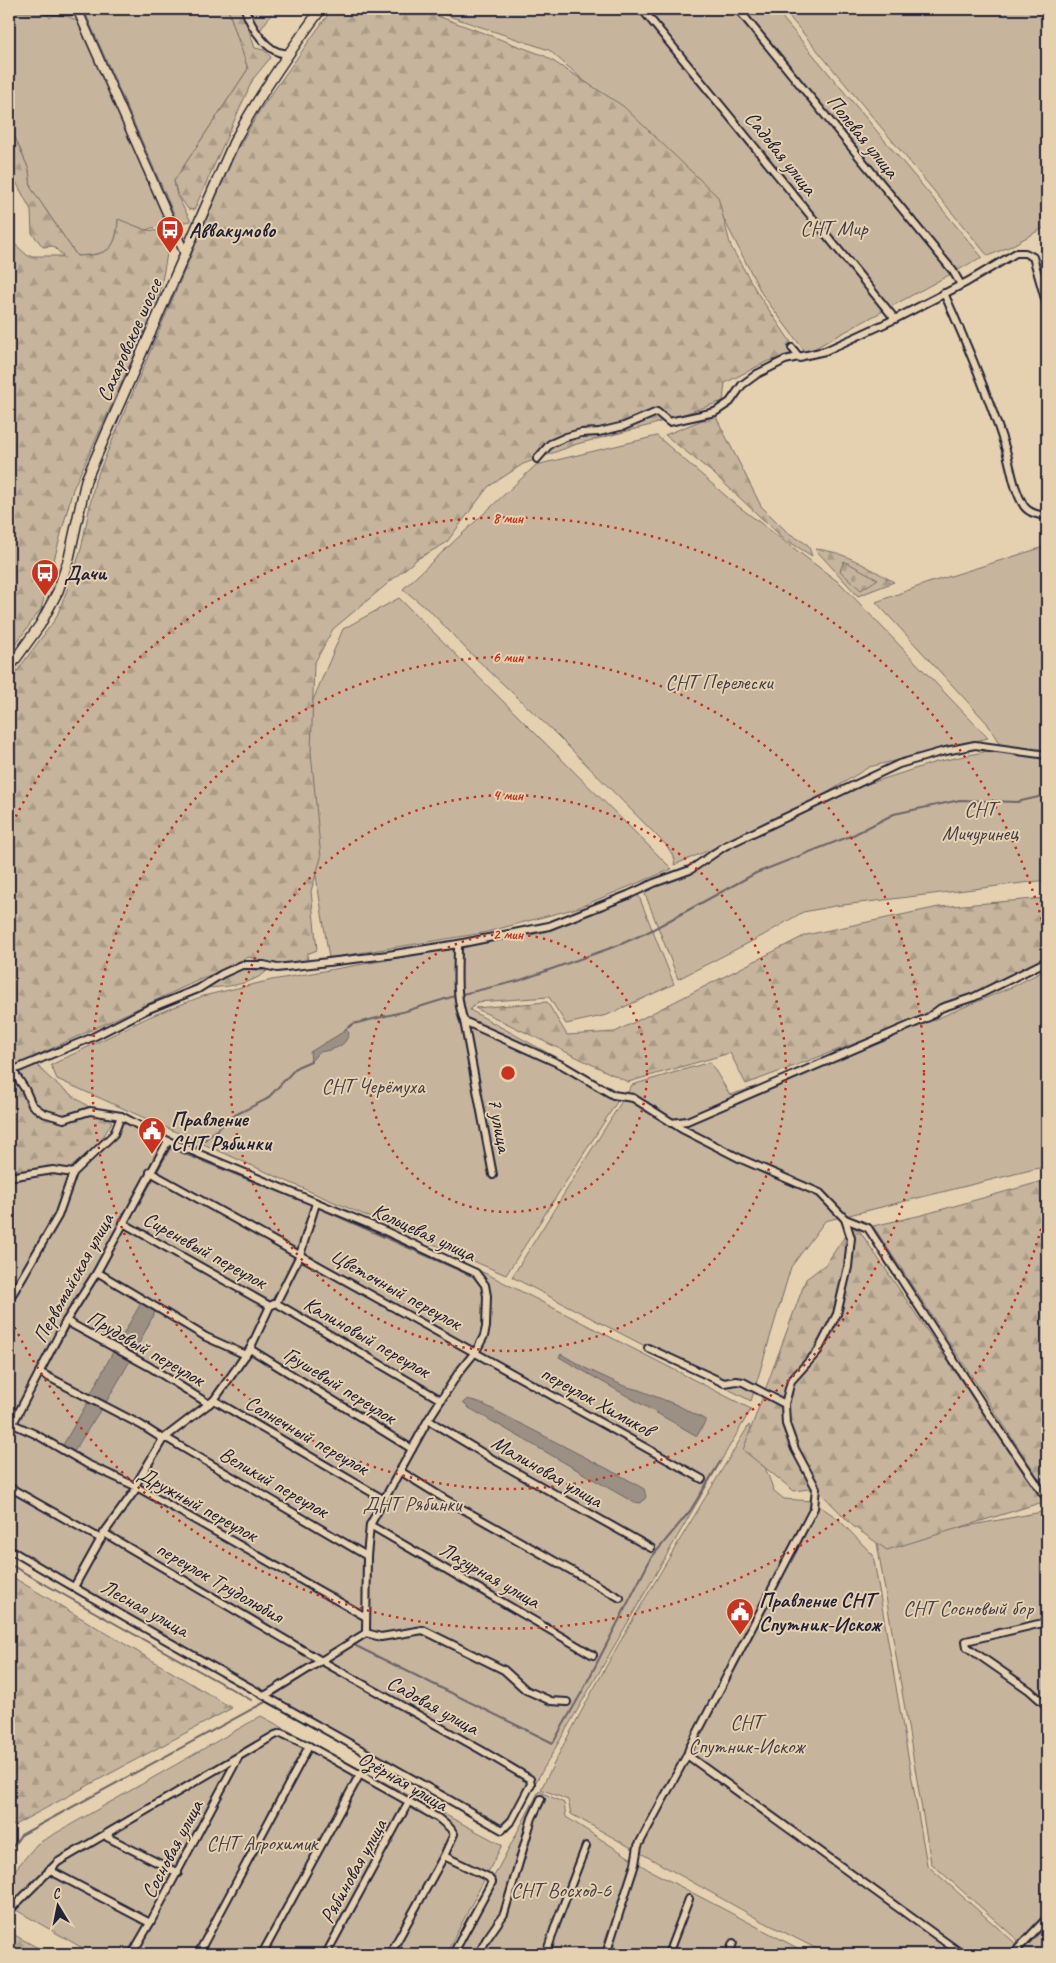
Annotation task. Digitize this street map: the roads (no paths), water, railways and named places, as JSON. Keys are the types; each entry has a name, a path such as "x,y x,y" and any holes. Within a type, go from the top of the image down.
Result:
{"main road":[{"name":"Сахаровское шоссе","path":"9,668 40,626 55,598 69,558 86,480 234,142 254,105 320,9"}],"street":[{"path":"45,9 78,10 185,254"},
{"path":"244,9 258,35 277,52 281,54 288,53"},
{"name":"Садовая улица","path":"642,9 895,319"},
{"name":"Полевая улица","path":"738,9 946,264 961,285"},
{"path":"537,459 550,444 566,437 624,426 657,412 669,422 715,412 730,402 742,385 757,374 785,360 825,351 895,319 961,285 1016,253 1025,253 1033,258 1047,306"},
{"path":"944,293 975,364 1004,445 1016,492 1025,508 1040,516 1047,515"},
{"path":"792,348 800,358"},
{"path":"11,1072 93,1037 146,1010 198,989 222,974 242,965 264,965 277,968 388,955 458,944 549,926 628,895 654,882 690,870 725,846 899,764 975,745 1047,755"},
{"name":"7 улица","path":"458,944 458,995 460,1010 464,1021 493,1175"},
{"path":"670,1123 687,1121 732,1102 928,1017 941,1008 974,997 1047,961"},
{"path":"464,1021 562,1065 613,1095 633,1098 670,1123 741,1159 820,1193 845,1219 868,1228 982,1404 1047,1500"},
{"name":"Кольцевая улица","path":"11,1072 25,1089 32,1105 42,1113 64,1119 90,1111 121,1116 168,1141 385,1231 476,1273 482,1278 487,1296 484,1336 476,1351 459,1372 428,1420 370,1525 367,1556 366,1633"},
{"path":"9,1300 58,1216 73,1173 114,1134 121,1116"},
{"name":"Первомайская улица","path":"9,1431 66,1321 96,1272 168,1141"},
{"path":"9,1178 53,1170 73,1173"},
{"name":"Цветочный переулок","path":"150,1172 476,1351"},
{"path":"74,1588 102,1536 136,1489 135,1486 163,1439 212,1402 248,1352 300,1255 316,1203"},
{"path":"606,1954 636,1864 638,1846 814,1508 816,1488 795,1449 786,1424 785,1404 791,1381 818,1351 837,1314 848,1267 851,1238 845,1219"},
{"name":"Сиреневый переулок","path":"123,1223 273,1304"},
{"name":"Грушевый переулок","path":"96,1272 206,1337 248,1352 412,1449"},
{"name":"Калиновый переулок","path":"273,1304 441,1400"},
{"name":"Прудовый переулок","path":"66,1321 212,1402"},
{"path":"648,1348 724,1383 743,1382 785,1404"},
{"name":"переулок Химиков","path":"476,1351 702,1478"},
{"name":"Великий переулок","path":"39,1372 163,1439 168,1438 367,1556"},
{"name":"Солнечный переулок","path":"212,1402 384,1499"},
{"name":"Малиновая улица","path":"428,1420 491,1458 651,1548"},
{"name":"Дружный переулок","path":"13,1424 35,1434 87,1464 135,1486 366,1617"},
{"path":"400,1471 445,1499 620,1598"},
{"name":"переулок Трудолюбия","path":"9,1487 102,1536 320,1660"},
{"name":"Лазурная улица","path":"370,1525 593,1655"},
{"name":"Лесная улица","path":"9,1549 74,1588 502,1830 512,1820 531,1784 530,1780"},
{"path":"1047,1622 966,1641 967,1647 1029,1690 1047,1706"},
{"path":"266,1695 366,1633 382,1636 423,1630 504,1670 526,1690 551,1701 567,1702"},
{"name":"Садовая улица","path":"320,1660 481,1750 530,1780"},
{"name":"Озёрная улица","path":"238,1757 280,1733 309,1746 360,1774 438,1818 450,1828 454,1834 444,1856 390,1954"},
{"path":"198,1954 309,1746"},
{"path":"687,1755 962,1954"},
{"path":"9,1911 58,1862 238,1757"},
{"name":"Сосновая улица","path":"132,1954 178,1873 238,1757"},
{"path":"262,1954 360,1774"},
{"path":"479,1954 504,1914 532,1818 541,1799"},
{"name":"Рябиновая улица","path":"326,1954 408,1802"},
{"path":"108,1834 107,1836 178,1873"},
{"path":"546,1954 586,1846"},
{"path":"444,1856 488,1877 492,1882 453,1954"},
{"path":"49,1870 150,1923"},
{"path":"668,1954 689,1899"},
{"path":"1012,1954 1047,1918"},
{"path":"729,1954 733,1943"}],"waterway":[{"path":"346,1029 353,1024 406,1011 458,995 518,981 619,945 648,932 756,873 853,835 894,814 960,800 1017,802 1047,795"},
{"path":"196,1147 235,1115 267,1099 297,1067 311,1061"},
{"path":"157,1171 170,1148 310,1204"},
{"path":"129,1220 153,1179"},
{"path":"319,1208 470,1275"},
{"path":"101,1271 124,1229"},
{"path":"72,1319 97,1278"},
{"path":"44,1372 68,1327"},
{"path":"26,1404 41,1377"},
{"path":"9,1438 12,1431"},
{"path":"352,1644 553,1743 583,1690 651,1558 690,1511 720,1462"},
{"path":"9,1564 251,1700"},
{"path":"276,1694 305,1675"},
{"path":"9,1852 21,1835 267,1701"}],"place":[{"name":"Аввакумово","path":"170,254"},
{"name":"Дачи","path":"45,597"},
{"name":"Правление СНТ Рябинки","path":"152,1155"},
{"name":"Правление СНТ Спутник-Искож","path":"740,1636"}],"park label":[{"name":"СНТ Мир","path":"834,228"},
{"name":"СНТ Перелески","path":"719,682"},
{"name":"СНТ Мичуринец","path":"980,821"},
{"name":"СНТ Черёмуха","path":"373,1086"},
{"name":"ДНТ Рябинки","path":"412,1504"},
{"name":"СНТ Сосновый бор","path":"968,1608"},
{"name":"СНТ Спутник-Искож","path":"746,1734"},
{"name":"СНТ Агрохимик","path":"262,1843"},
{"name":"СНТ Восход-6","path":"561,1890"}]}
